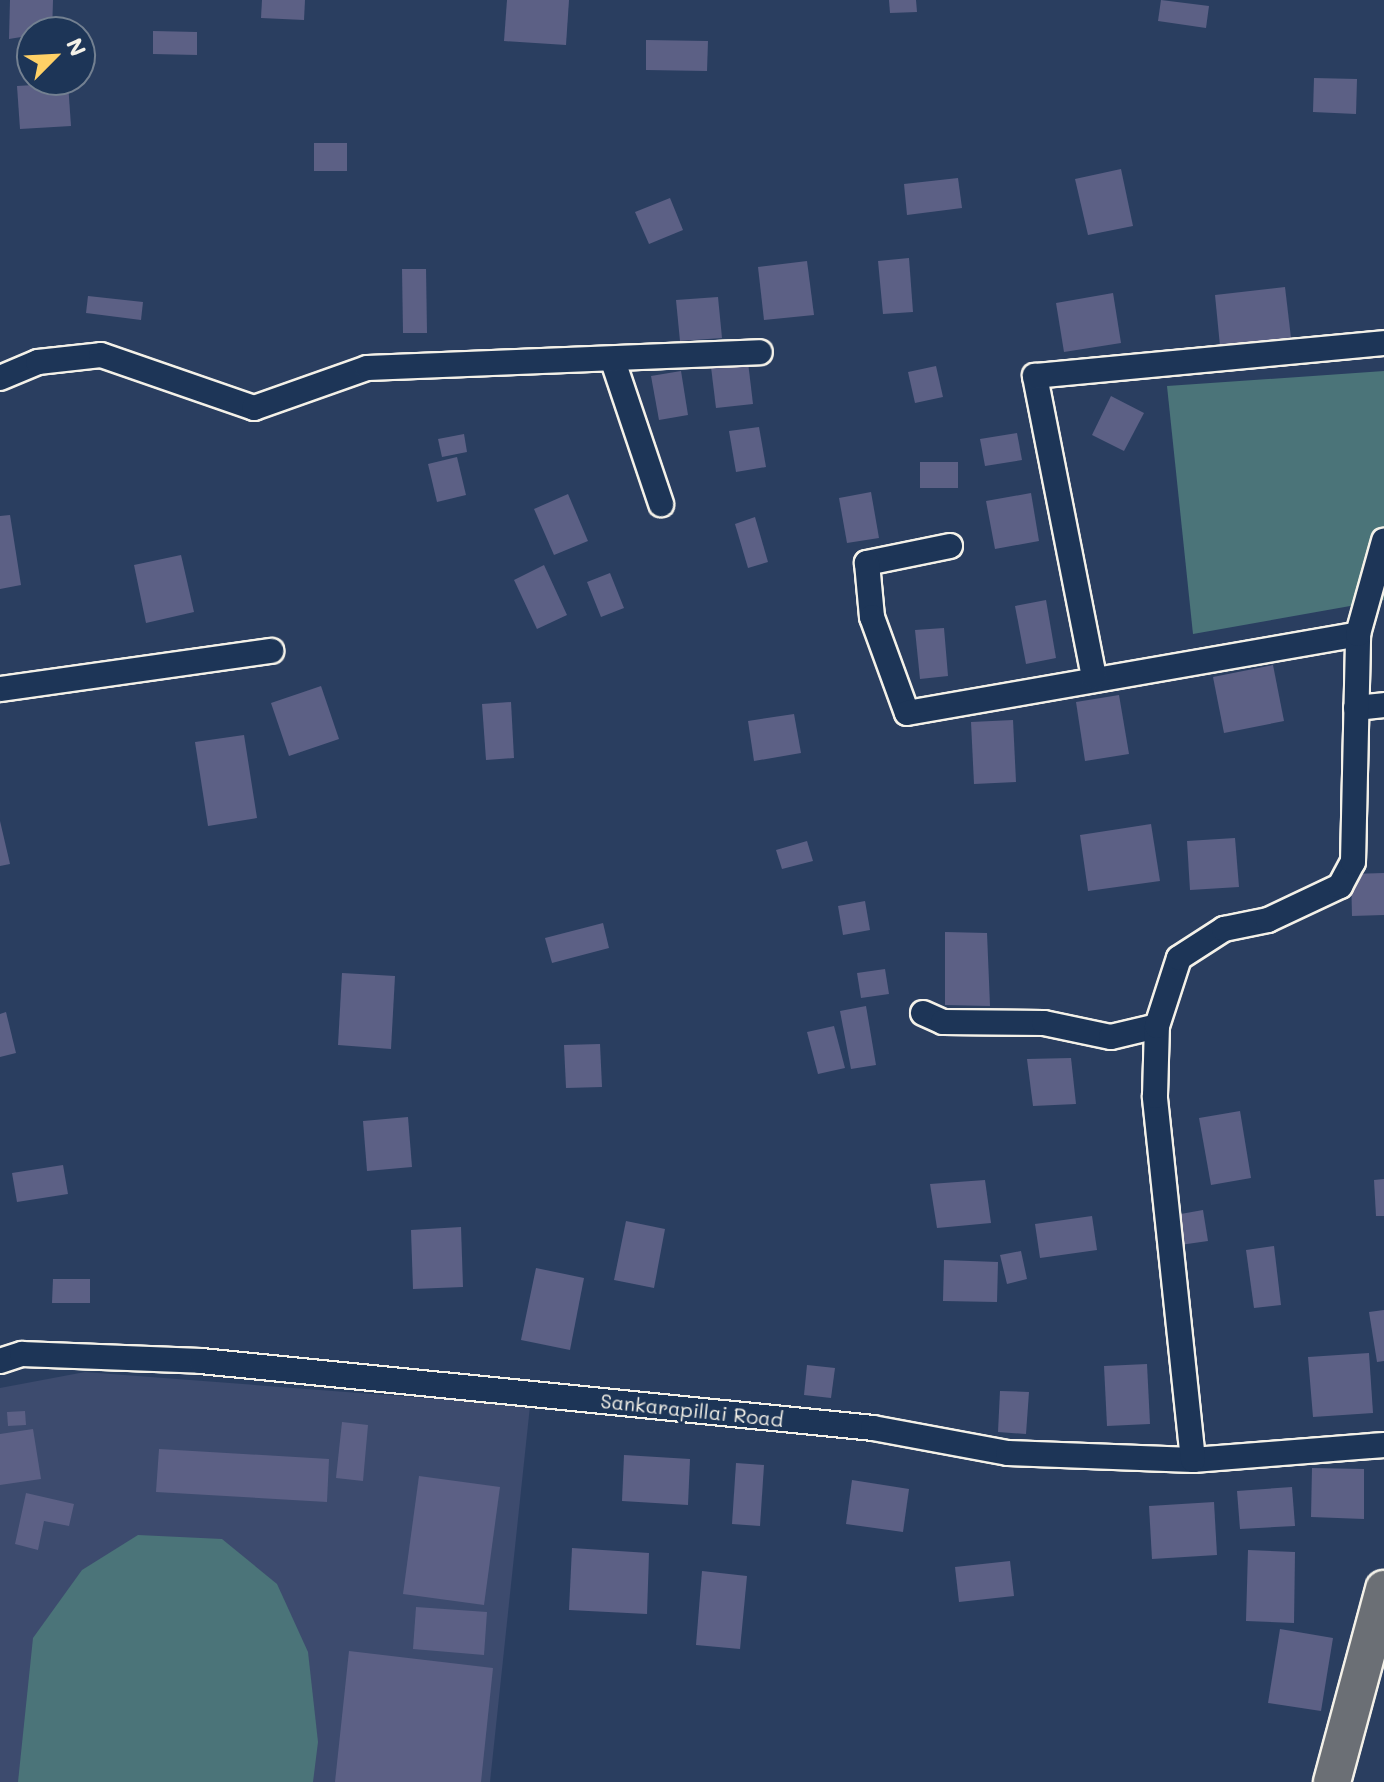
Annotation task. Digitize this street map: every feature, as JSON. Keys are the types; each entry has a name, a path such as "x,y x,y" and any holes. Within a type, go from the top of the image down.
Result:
{"main road":[{"path":"1332,1782 1384,1589"}],"street":[{"path":"1094,677 1035,376 1384,343"},
{"path":"0,378 38,362 101,355 254,408 367,368 614,364 760,352"},
{"path":"614,364 661,504"},
{"path":"1193,1460 1155,1096 1157,1026 1179,958 1224,929 1268,920 1340,886 1353,862 1358,634 1384,541"},
{"path":"950,546 867,563 872,617 907,713 1094,677 1358,634"},
{"path":"0,689 271,651"},
{"path":"1356,708 1384,705"},
{"path":"923,1013 943,1022 1044,1023 1111,1037 1157,1026"},
{"name":"Sankarapillai Road","path":"0,1361 22,1354 201,1361 873,1428 1008,1453 1193,1460 1384,1445"}],"shaded area":[{"path":"85,1372 530,1406 490,1782 0,1782 0,1388"}],"green space":[{"path":"1384,371 1384,600 1193,634 1167,386"},
{"path":"138,1535 222,1539 277,1584 308,1652 318,1742 313,1782 18,1782 33,1638 82,1570"}],"building":[{"path":"10,0 53,0 52,16 16,16 16,38 9,39"},
{"path":"262,0 305,0 304,20 261,18"},
{"path":"507,0 569,0 566,45 504,41"},
{"path":"889,0 916,0 917,12 890,13"},
{"path":"1161,0 1209,6 1206,28 1158,21"},
{"path":"153,31 197,32 197,55 153,54"},
{"path":"646,40 708,41 707,71 646,70"},
{"path":"1314,78 1357,79 1356,114 1313,112"},
{"path":"18,96 69,96 71,126 20,129"},
{"path":"314,143 347,143 347,171 314,171"},
{"path":"1121,169 1133,226 1088,235 1075,179"},
{"path":"958,178 962,208 907,215 904,184"},
{"path":"670,198 683,230 649,244 635,212"},
{"path":"909,258 913,312 883,314 878,261"},
{"path":"807,261 814,315 764,320 758,267"},
{"path":"402,269 426,269 427,333 403,333"},
{"path":"1285,287 1291,338 1220,346 1215,295"},
{"path":"1113,293 1121,343 1064,352 1056,303"},
{"path":"88,296 143,302 141,320 86,313"},
{"path":"718,297 722,338 680,341 676,300"},
{"path":"748,362 753,404 716,408 711,367"},
{"path":"936,366 943,397 915,403 908,372"},
{"path":"681,371 688,415 659,420 651,376"},
{"path":"1111,396 1144,413 1124,451 1092,435"},
{"path":"759,427 766,467 736,472 729,431"},
{"path":"1017,433 1022,460 985,466 980,439"},
{"path":"464,434 467,452 442,457 438,439"},
{"path":"457,457 466,495 437,502 428,464"},
{"path":"920,462 958,462 958,488 920,488"},
{"path":"871,492 879,538 847,543 839,498"},
{"path":"1031,493 1039,541 995,549 986,501"},
{"path":"568,494 588,541 554,555 534,509"},
{"path":"10,515 21,585 0,589 0,516"},
{"path":"755,517 768,562 748,568 735,524"},
{"path":"181,555 194,612 146,623 134,565"},
{"path":"544,565 567,615 537,629 514,580"},
{"path":"610,573 624,608 601,617 587,582"},
{"path":"1046,600 1056,658 1026,664 1015,606"},
{"path":"944,628 948,676 920,679 915,630"},
{"path":"1273,665 1284,721 1224,733 1213,677"},
{"path":"321,686 339,739 289,756 271,703"},
{"path":"1119,695 1129,754 1085,761 1076,702"},
{"path":"511,702 514,758 486,760 482,704"},
{"path":"794,714 801,753 754,761 748,721"},
{"path":"1013,720 1016,782 974,784 971,722"},
{"path":"244,735 257,818 208,826 195,742"},
{"path":"0,821 10,864 0,866"},
{"path":"1151,824 1160,881 1088,891 1080,835"},
{"path":"1235,838 1239,887 1190,890 1187,841"},
{"path":"807,841 813,861 782,869 776,850"},
{"path":"1384,873 1384,915 1352,916 1351,874"},
{"path":"865,901 870,930 843,935 838,906"},
{"path":"603,923 609,948 552,963 545,938"},
{"path":"945,932 987,933 990,1006 945,1005"},
{"path":"885,969 889,994 861,998 857,973"},
{"path":"342,973 395,976 391,1049 338,1045"},
{"path":"866,1006 876,1065 851,1069 840,1011"},
{"path":"6,1012 16,1053 0,1057 0,1014"},
{"path":"834,1026 845,1068 818,1074 807,1032"},
{"path":"600,1044 602,1087 566,1088 564,1045"},
{"path":"1071,1058 1076,1104 1033,1106 1027,1059"},
{"path":"1240,1111 1251,1178 1211,1185 1199,1118"},
{"path":"408,1117 412,1167 367,1171 363,1121"},
{"path":"63,1165 68,1194 17,1202 12,1173"},
{"path":"1384,1179 1384,1216 1376,1216 1374,1180"},
{"path":"985,1180 991,1223 937,1228 930,1184"},
{"path":"1203,1210 1208,1241 1180,1245 1175,1215"},
{"path":"1092,1216 1097,1250 1040,1258 1035,1224"},
{"path":"626,1221 665,1229 654,1288 614,1280"},
{"path":"461,1227 463,1287 413,1289 411,1230"},
{"path":"1274,1246 1281,1305 1254,1308 1246,1250"},
{"path":"1021,1251 1027,1279 1007,1284 1000,1255"},
{"path":"944,1260 998,1262 997,1302 943,1301"},
{"path":"536,1268 584,1278 570,1350 521,1340"},
{"path":"53,1279 90,1279 90,1303 52,1303"},
{"path":"1384,1310 1384,1361 1377,1362 1369,1312"},
{"path":"1369,1353 1373,1413 1313,1417 1308,1357"},
{"path":"1147,1364 1150,1424 1107,1426 1104,1366"},
{"path":"807,1365 835,1368 831,1398 804,1395"},
{"path":"1000,1391 1029,1392 1026,1434 998,1432"},
{"path":"25,1411 26,1425 8,1426 7,1412"},
{"path":"342,1422 368,1425 363,1481 336,1478"},
{"path":"33,1429 41,1479 0,1485 0,1434"},
{"path":"159,1449 329,1459 327,1502 156,1492"},
{"path":"624,1455 690,1459 688,1505 622,1501"},
{"path":"736,1463 764,1465 760,1526 732,1524"},
{"path":"1312,1468 1364,1469 1364,1519 1311,1517"},
{"path":"419,1476 500,1487 484,1605 403,1594"},
{"path":"852,1480 909,1489 903,1532 846,1524"},
{"path":"1292,1487 1295,1526 1240,1529 1237,1491"},
{"path":"26,1493 74,1504 69,1526 44,1521 38,1550 15,1544"},
{"path":"1214,1502 1217,1555 1152,1559 1149,1506"},
{"path":"572,1548 649,1553 647,1614 569,1610"},
{"path":"1248,1550 1295,1552 1294,1623 1246,1621"},
{"path":"1010,1561 1014,1596 959,1602 955,1567"},
{"path":"702,1571 747,1576 740,1649 696,1645"},
{"path":"416,1607 487,1612 484,1655 413,1649"},
{"path":"1280,1629 1333,1638 1321,1711 1268,1703"},
{"path":"349,1651 493,1668 481,1782 335,1782"}]}
